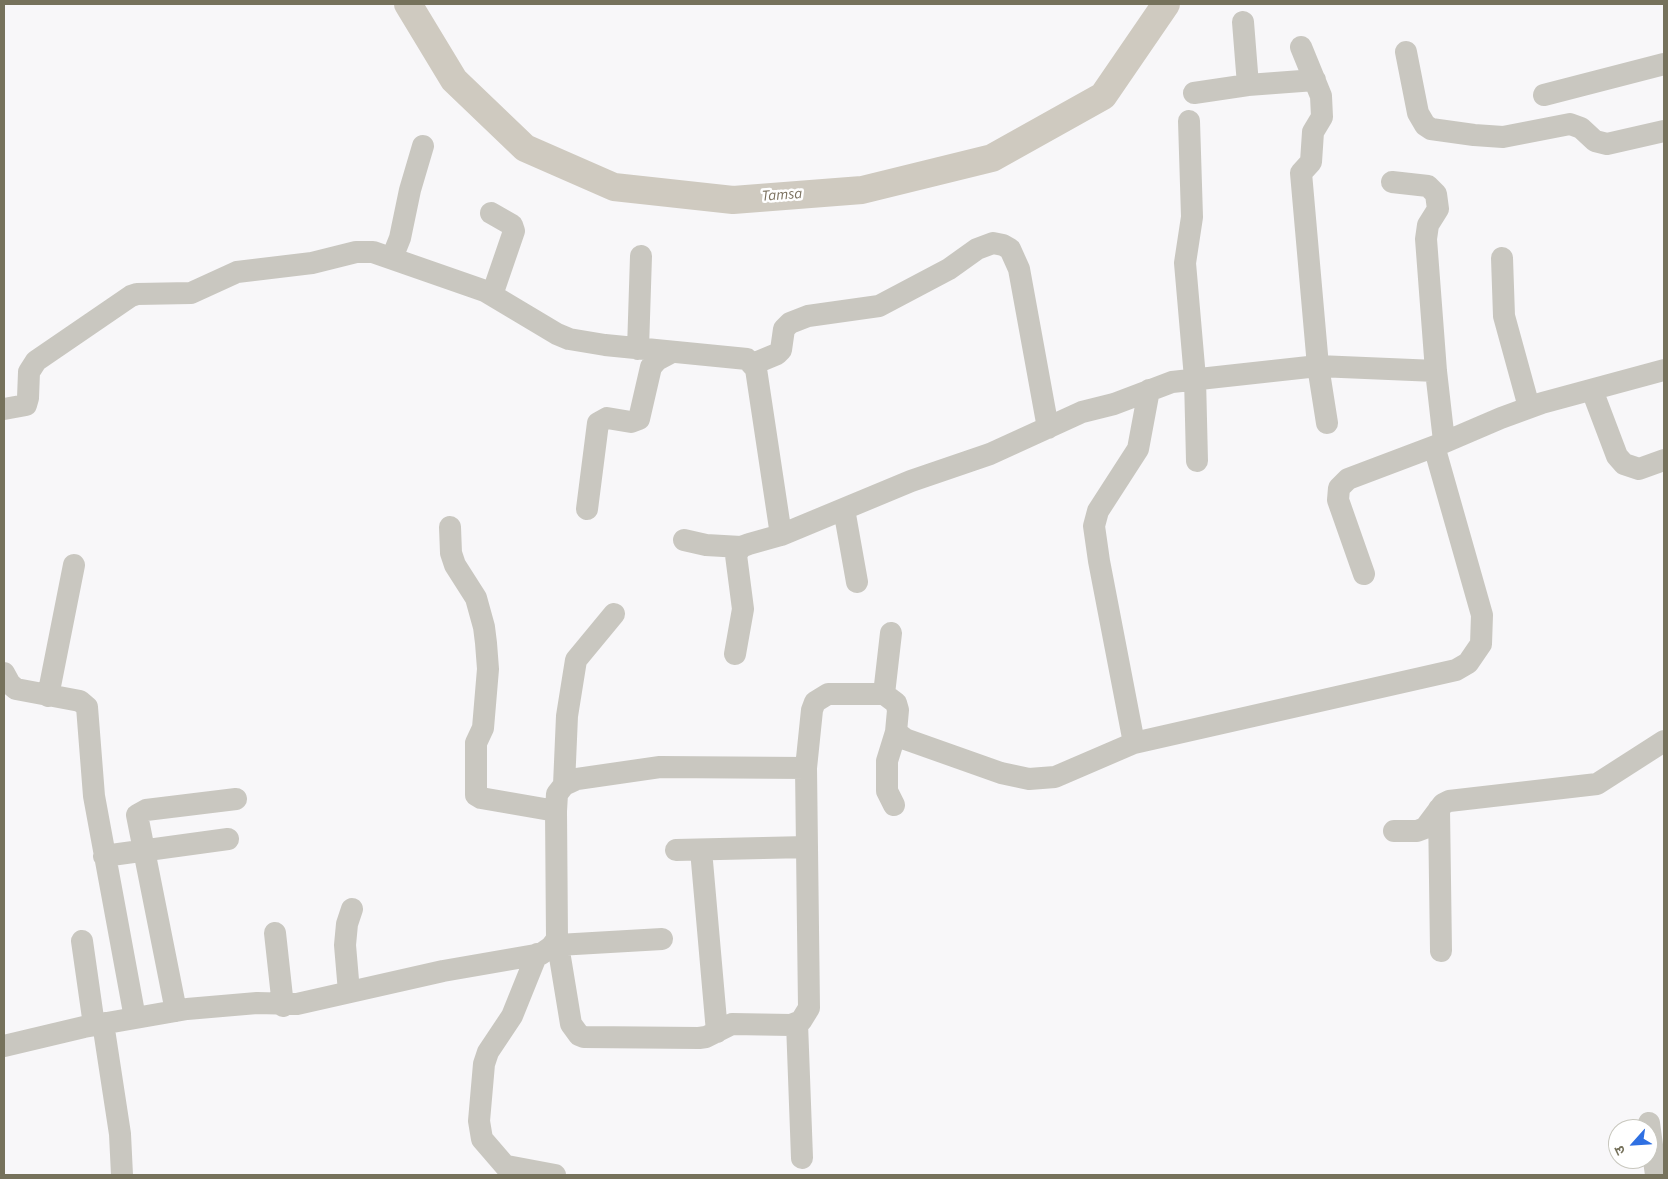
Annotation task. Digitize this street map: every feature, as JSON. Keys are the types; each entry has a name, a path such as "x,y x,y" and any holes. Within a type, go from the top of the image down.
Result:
{"street":[{"path":"1243,22 1248,85"},
{"path":"1301,47 1321,96 1322,117 1312,132 1310,165 1302,173 1318,366 1327,424"},
{"path":"1406,52 1418,113 1425,126 1430,128 1474,136 1503,137 1570,124 1581,128 1595,141 1607,144 1664,130"},
{"path":"1544,95 1664,64"},
{"path":"1194,93 1248,85 1316,80"},
{"path":"1190,121 1192,217 1185,263 1195,378 1197,461"},
{"path":"392,258 400,238 410,190 423,146"},
{"path":"896,732 913,743 1029,780 1054,777 1134,743 1442,674 1456,670 1468,663 1481,644 1482,615 1436,453 1441,443 1426,239 1428,225 1438,209 1436,194 1428,186 1392,182"},
{"path":"492,213 512,225 514,231 492,296"},
{"path":"753,364 777,354 780,350 784,329 790,323 808,316 879,306 949,269 977,249 993,243 1003,245 1010,249 1018,269 1048,428"},
{"path":"4,409 26,405 29,372 36,361 123,300 137,294 191,293 237,272 312,263 356,252 374,252 473,286 563,337 638,349 747,359 756,369 781,535"},
{"path":"638,349 642,256"},
{"path":"1502,258 1504,316 1529,407"},
{"path":"587,509 598,423 607,418 632,422 639,419 652,367 657,360 672,352"},
{"path":"684,540 706,545 741,547 781,535 911,481 990,454 1082,412 1114,404 1172,382 1318,366 1436,370"},
{"path":"1364,574 1338,500 1339,488 1348,479 1529,407 1664,370"},
{"path":"1134,743 1098,560 1094,526 1098,511 1138,449 1148,390"},
{"path":"1592,390 1617,456 1624,464 1639,469 1664,460"},
{"path":"844,509 856,582"},
{"path":"450,527 451,554 455,565 476,598 484,627 486,643 488,669 483,728 476,744 476,795 481,798 556,811"},
{"path":"735,654 743,610 736,555 741,547"},
{"path":"48,696 74,565"},
{"path":"564,785 567,716 576,660 614,614"},
{"path":"884,694 891,633"},
{"path":"4,673 10,684 16,689 80,701 87,707 94,796 135,1018"},
{"path":"806,768 660,767 578,779 564,785 557,794 556,811 558,942 569,1016 579,1035 591,1038 699,1038 739,1023 796,1023 806,1016 809,1008 806,768 815,702 828,694 884,694 891,698 898,710 896,732 887,761 888,797 894,805"},
{"path":"1394,831 1417,831 1425,828 1439,809 1448,801 1597,784 1664,741"},
{"path":"176,1011 137,818 139,812 146,810 236,799"},
{"path":"1439,809 1441,951"},
{"path":"104,856 228,840"},
{"path":"676,850 807,847"},
{"path":"701,850 717,1032"},
{"path":"349,992 345,945 347,924 352,909"},
{"path":"275,933 283,1006"},
{"path":"4,1046 99,1024 176,1011 257,1004 283,1006 443,971 537,954 558,942 662,940"},
{"path":"82,941 120,1134 122,1175"},
{"path":"537,954 512,1016 488,1052 484,1064 479,1121 486,1144 510,1170 555,1175"},
{"path":"796,1023 802,1158"}],"waterway":[{"name":"Tamsa","path":"408,4 454,80 525,148 614,187 733,200 862,190 992,158 1103,96 1166,4"}]}
